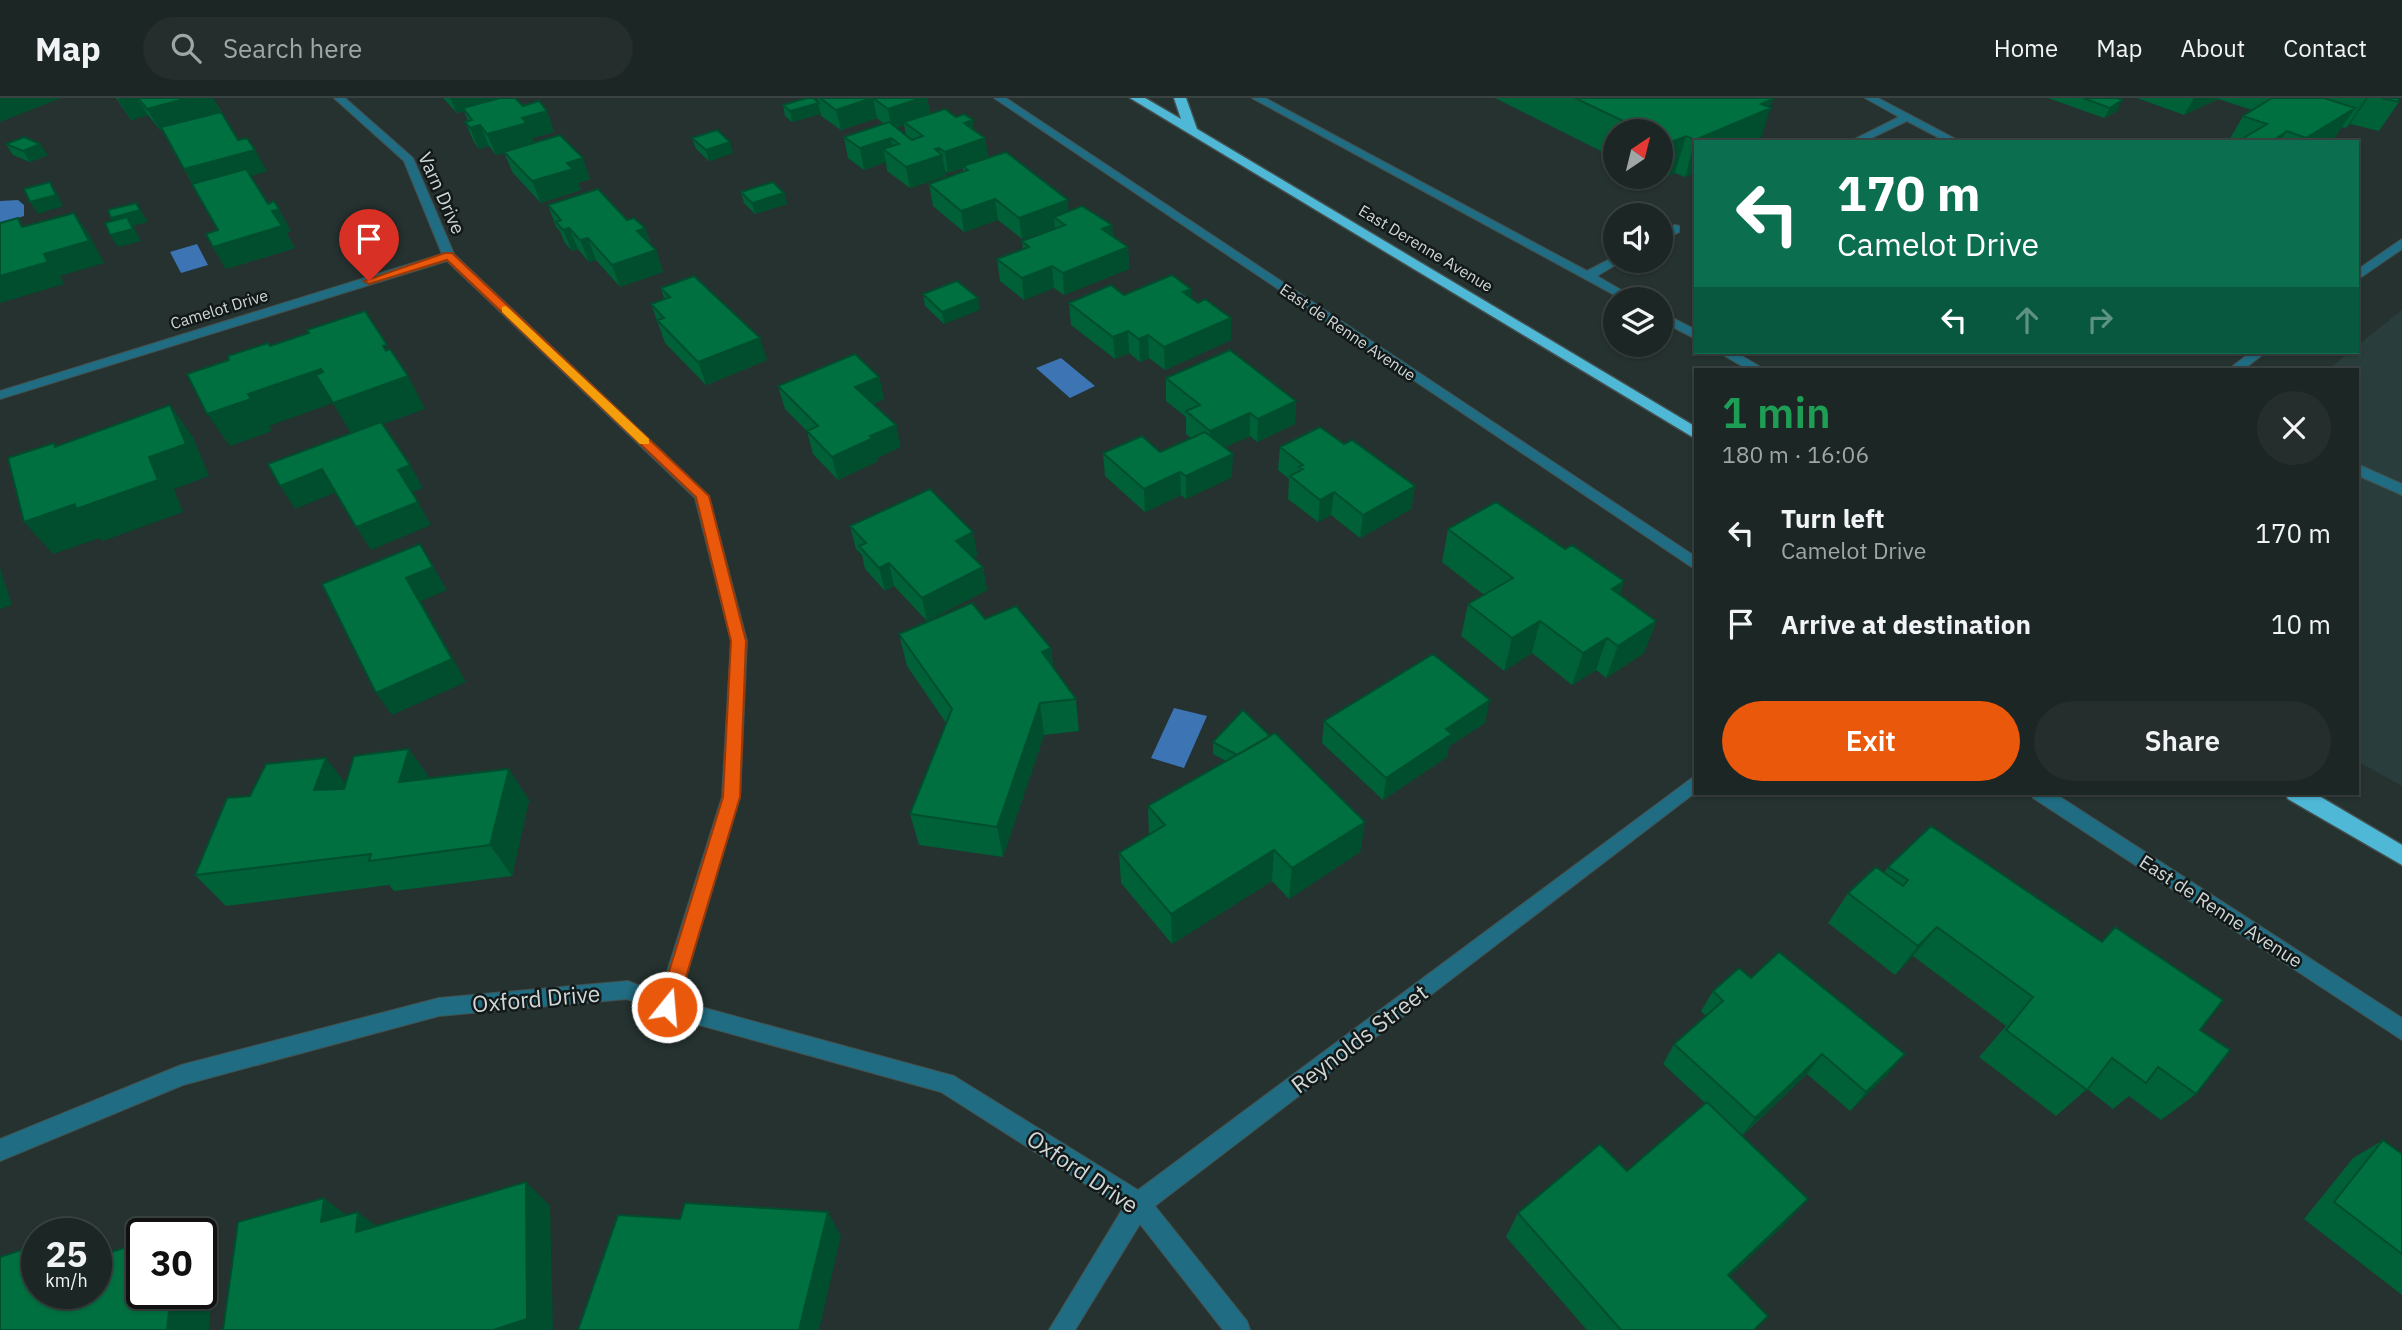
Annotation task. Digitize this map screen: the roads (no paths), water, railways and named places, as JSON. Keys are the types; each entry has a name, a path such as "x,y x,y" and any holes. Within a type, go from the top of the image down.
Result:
{"highway":[{"name":"East Derenne Avenue","path":"1136,98 1694,433"},
{"path":"1180,98 1191,131"},
{"path":"2299,795 2402,856"}],"street":[{"name":"Varn Drive","path":"339,98 409,160 449,256 702,496 739,641 731,797 667,1007"},
{"name":"East de Renne Avenue","path":"999,98 1694,564"},
{"path":"1257,98 1610,287"},
{"path":"1870,98 1952,140"},
{"path":"1858,140 1905,118"},
{"path":"2359,275 2402,243"},
{"name":"Camelot Drive","path":"0,396 449,256"},
{"path":"1588,275 1603,268"},
{"path":"1673,323 1694,334"},
{"path":"1730,354 1755,368"},
{"path":"2237,368 2256,354"},
{"path":"2359,470 2402,490"},
{"name":"Reynolds Street","path":"1061,1330 1139,1204 1694,784"},
{"name":"East de Renne Avenue","path":"2043,795 2402,1030"},
{"name":"Oxford Drive","path":"0,1150 181,1075 439,1007 628,990 667,1007 946,1083 1139,1204 1238,1330"}],"water":[{"path":"18,200 24,205 24,216 0,224 0,201"},
{"path":"197,244 208,265 181,273 170,252"},
{"path":"1061,358 1095,386 1070,398 1036,368"},
{"path":"1174,708 1207,716 1184,768 1151,758"}]}
